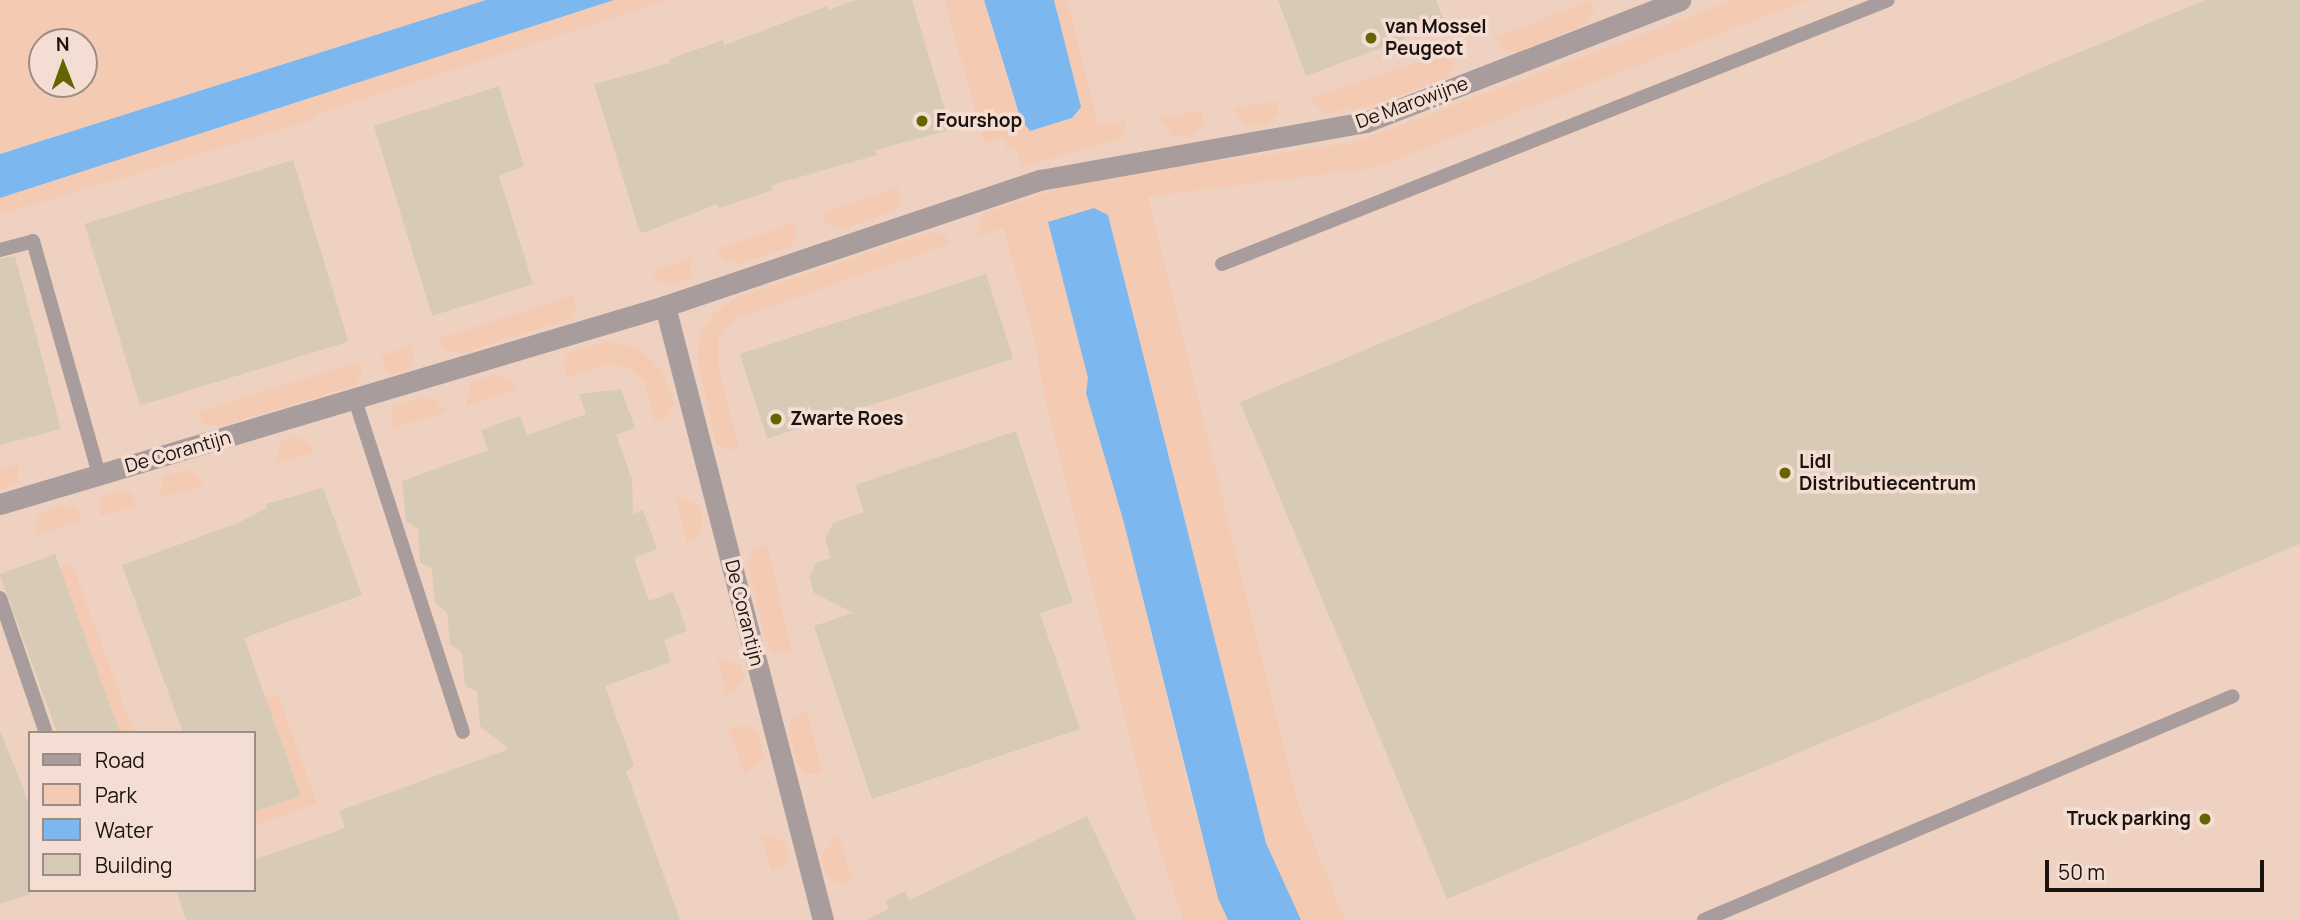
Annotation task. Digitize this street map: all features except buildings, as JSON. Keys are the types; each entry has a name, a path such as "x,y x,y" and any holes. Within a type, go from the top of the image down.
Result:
{"street":[{"name":"De Marowijne","path":"1090,167 1366,122 1680,0"},
{"name":"De Corantijn","path":"0,504 665,306 1040,180 1090,167"},
{"name":"De Corantijn","path":"665,306 823,920"}],"lane":[{"path":"1222,264 1888,0"},
{"path":"0,250 33,242 99,475"},
{"path":"355,400 463,732"},
{"path":"0,598 45,731"},
{"path":"1704,920 2232,696"}],"shaded area":[{"path":"507,0 2300,0 2300,920 0,920 0,172"}],"green space":[{"path":"0,0 486,0 0,154"},
{"path":"614,0 668,0 316,115 316,119 0,215 0,198"},
{"path":"944,0 984,0 1015,105 1031,131 1081,107 1054,0 1068,0 1098,124 1126,121 1124,138 1022,167 1015,147 1007,150 1004,138 985,144"},
{"path":"1590,0 1594,12 1588,23 1517,52 1502,49 1495,38"},
{"path":"1733,0 1807,0 1374,168 1148,197 1298,803 1345,920 1301,920 1266,843 1108,215 1048,222 1088,378 1086,393 1124,523 1191,800 1228,920 1183,920 1150,819 1045,399 1034,336 1003,228 978,237 980,220 985,213 1090,178 1353,143"},
{"path":"1451,52 1454,65 1449,77 1368,107 1324,113 1309,98"},
{"path":"1277,101 1277,115 1266,125 1246,126 1233,108"},
{"path":"1203,111 1203,124 1192,135 1172,136 1158,117"},
{"path":"898,187 901,200 895,211 845,228 828,225 821,214"},
{"path":"794,223 797,236 791,246 741,264 724,260 717,249"},
{"path":"930,232 945,234 949,244 741,317 725,327 718,341 719,371 740,450 723,449 716,443 697,357 700,334 715,312 737,297"},
{"path":"691,258 691,277 671,287 658,281 651,271"},
{"path":"573,295 576,308 570,319 463,353 446,350 438,339"},
{"path":"607,341 637,347 662,370 674,404 666,418 655,422 644,382 628,367 606,365 567,377 563,364 568,353"},
{"path":"412,345 414,357 408,370 394,374 385,369 380,356"},
{"path":"360,361 362,374 356,385 221,426 204,424 197,412"},
{"path":"495,374 509,378 518,389 466,406 470,383"},
{"path":"422,397 436,400 446,412 390,429 394,406"},
{"path":"294,437 307,441 315,452 276,464 281,441"},
{"path":"19,464 17,483 0,491 0,469"},
{"path":"188,470 197,474 203,486 160,498 163,476"},
{"path":"122,489 132,494 137,505 100,516 101,497"},
{"path":"683,498 698,506 703,519 698,537 687,543 676,499"},
{"path":"63,504 77,510 83,521 36,535 37,516"},
{"path":"767,544 792,652 785,654 773,652 766,642 748,567 752,552"},
{"path":"72,563 133,731 119,731 60,567"},
{"path":"717,659 741,665 744,677 735,691 726,695"},
{"path":"278,695 317,803 256,825 256,812 300,795 266,698"},
{"path":"807,711 823,772 818,774 805,774 798,766 789,732 791,720"},
{"path":"748,725 758,733 765,759 745,774 728,729"},
{"path":"838,834 853,881 841,884 825,875 821,857"},
{"path":"773,835 785,842 789,856 785,865 771,870 761,838"}],"water":[{"path":"486,0 614,0 0,198 0,154"},
{"path":"984,0 1054,0 1081,107 1072,118 1030,131 1021,120"},
{"path":"1094,208 1108,215 1266,843 1301,920 1228,920 1218,898 1124,523 1086,393 1088,378 1048,222"}],"place":[{"name":"van Mossel Peugeot","path":"1371,38"},
{"name":"Fourshop","path":"922,121"},
{"name":"Zwarte Roes","path":"776,419"},
{"name":"Lidl Distributiecentrum","path":"1785,473"},
{"name":"Truck parking","path":"2205,819"}]}
